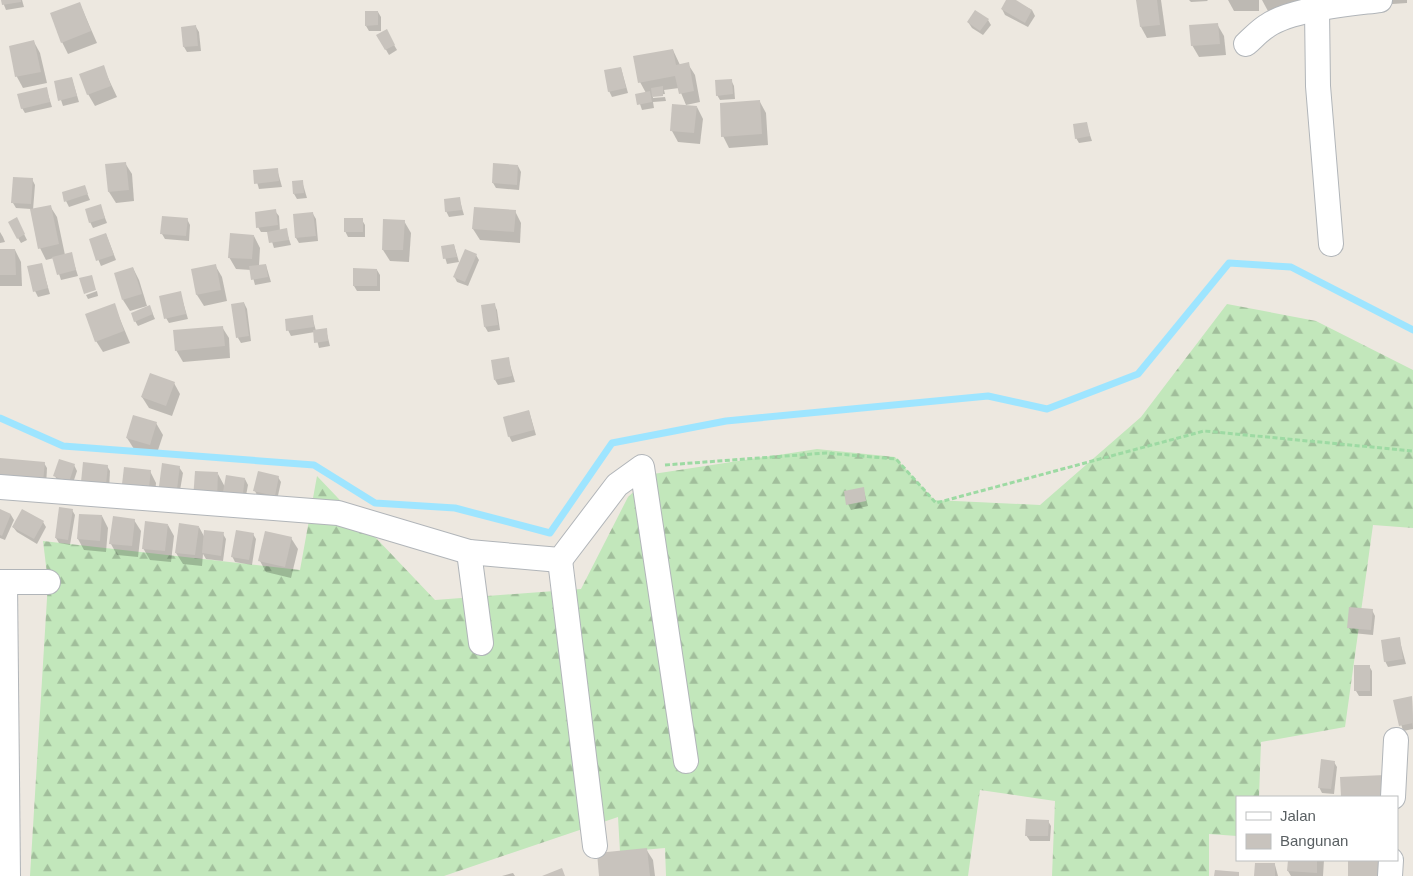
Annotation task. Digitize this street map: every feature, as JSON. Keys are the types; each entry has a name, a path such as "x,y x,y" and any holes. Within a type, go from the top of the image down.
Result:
{"street":[{"path":"1246,44 1268,25 1324,6 1380,0"},
{"path":"1324,6 1318,86 1331,244"},
{"path":"595,846 560,560 617,485 642,467 686,761"},
{"path":"0,487 338,513 469,552 560,560"},
{"path":"469,552 481,643"},
{"path":"8,876 2,582 48,582"},
{"path":"1393,796 1396,740"},
{"path":"1390,876 1391,861"}],"path":[{"path":"642,467 826,453 896,459 936,504 1204,431 1413,450"}],"green space":[{"path":"1227,304 1316,321 1413,370 1413,528 1373,525 1345,727 1261,742 1259,796 1236,796 1236,836 1209,834 1209,876 1052,876 1055,801 980,790 968,876 666,876 665,848 620,852 618,817 444,876 30,876 48,582 43,541 300,570 317,476 435,600 581,589 628,497 653,474 817,449 895,457 934,500 1040,505 1141,417"}],"building":[{"path":"1,0 21,0 21,2 2,5"},
{"path":"1006,0 1016,0 1032,10 1025,23 1001,9"},
{"path":"1136,0 1157,0 1160,25 1140,27"},
{"path":"80,2 91,31 61,43 50,13"},
{"path":"975,10 989,19 980,31 967,22"},
{"path":"365,11 378,11 378,25 365,26"},
{"path":"1218,23 1220,44 1191,46 1189,25"},
{"path":"196,25 198,46 183,47 181,27"},
{"path":"387,29 395,45 385,50 376,35"},
{"path":"34,40 41,72 15,77 9,46"},
{"path":"673,49 676,65 689,62 694,91 679,94 675,76 638,83 633,56"},
{"path":"104,65 111,86 87,95 79,74"},
{"path":"621,67 626,88 608,92 604,70"},
{"path":"72,77 77,96 58,101 54,81"},
{"path":"732,79 733,94 716,96 715,80"},
{"path":"663,86 663,96 652,97 651,88"},
{"path":"47,87 50,102 21,109 17,94"},
{"path":"650,91 652,102 637,105 635,94"},
{"path":"760,100 762,134 721,137 720,103"},
{"path":"672,104 697,106 694,133 670,131"},
{"path":"1087,122 1090,136 1075,139 1073,124"},
{"path":"126,162 129,190 108,192 105,164"},
{"path":"493,163 518,165 517,185 492,183"},
{"path":"278,168 279,181 254,184 253,170"},
{"path":"13,177 33,178 31,204 11,203"},
{"path":"303,180 304,193 293,194 292,181"},
{"path":"85,185 88,194 64,202 62,192"},
{"path":"460,197 462,210 445,212 444,199"},
{"path":"101,204 105,218 89,223 85,209"},
{"path":"51,205 59,244 38,249 30,209"},
{"path":"474,207 516,210 514,232 472,229"},
{"path":"276,209 278,225 256,228 255,212"},
{"path":"313,212 316,236 295,238 293,214"},
{"path":"162,216 188,218 186,236 160,234"},
{"path":"17,217 25,234 17,239 8,222"},
{"path":"344,218 363,218 363,232 344,232"},
{"path":"383,219 405,220 403,250 382,250"},
{"path":"287,228 289,240 269,243 267,232"},
{"path":"106,233 114,255 96,261 89,239"},
{"path":"230,233 254,235 252,259 228,258"},
{"path":"454,244 457,257 443,259 441,246"},
{"path":"0,249 15,249 16,275 0,275"},
{"path":"465,249 477,254 465,282 453,277"},
{"path":"72,252 76,270 57,275 52,257"},
{"path":"42,263 48,288 33,292 27,266"},
{"path":"216,264 221,290 196,295 191,269"},
{"path":"266,264 268,277 251,280 249,266"},
{"path":"133,267 142,294 122,300 114,273"},
{"path":"353,268 377,269 377,286 353,286"},
{"path":"92,275 96,290 84,294 79,278"},
{"path":"181,291 186,314 164,319 159,296"},
{"path":"244,302 249,336 236,338 231,304"},
{"path":"115,303 124,331 95,342 85,314"},
{"path":"495,303 498,325 484,327 481,305"},
{"path":"150,305 153,314 134,322 131,313"},
{"path":"313,315 314,327 286,331 285,319"},
{"path":"223,326 225,346 175,351 173,330"},
{"path":"327,328 328,341 314,343 313,330"},
{"path":"509,357 512,376 494,380 491,360"},
{"path":"150,373 175,382 166,406 141,397"},
{"path":"529,410 534,430 508,437 503,417"},
{"path":"133,415 157,422 150,445 126,438"},
{"path":"0,458 45,462 43,482 0,479"},
{"path":"59,459 75,464 69,482 53,476"},
{"path":"83,462 108,465 106,485 81,482"},
{"path":"162,463 180,466 176,497 158,494"},
{"path":"124,467 151,470 148,496 121,493"},
{"path":"195,471 218,472 217,501 193,500"},
{"path":"258,471 279,476 275,496 253,491"},
{"path":"226,475 245,478 242,501 222,498"},
{"path":"864,487 866,501 846,505 844,491"},
{"path":"59,507 73,509 68,540 55,538"},
{"path":"0,509 11,514 2,536 0,535"},
{"path":"22,509 44,521 34,539 12,527"},
{"path":"79,514 102,515 100,541 77,539"},
{"path":"113,516 135,519 132,546 109,544"},
{"path":"145,521 168,524 165,551 142,549"},
{"path":"179,523 199,526 195,555 175,553"},
{"path":"204,530 224,532 221,556 202,553"},
{"path":"236,530 254,533 249,560 231,557"},
{"path":"265,531 292,537 285,567 258,561"},
{"path":"1349,607 1373,609 1371,630 1347,628"},
{"path":"1400,637 1403,659 1384,662 1381,640"},
{"path":"1354,665 1370,665 1370,691 1354,691"},
{"path":"1412,696 1413,723 1399,726 1393,700"},
{"path":"1321,759 1335,761 1331,789 1318,788"},
{"path":"1385,775 1386,796 1341,796 1340,777"},
{"path":"1026,819 1049,820 1048,836 1025,836"},
{"path":"647,848 650,876 599,876 597,853"},
{"path":"1288,861 1317,861 1317,873 1287,871"},
{"path":"1348,861 1382,861 1382,876 1348,876"},
{"path":"1255,863 1275,863 1275,876 1254,876"},
{"path":"562,868 565,876 542,876"},
{"path":"1215,870 1239,872 1239,876 1214,876"}],"waterway":[{"path":"0,418 63,446 314,465 375,503 455,508 550,533 612,443 726,421 988,396 1047,409 1138,374 1229,263 1291,267 1413,330"}]}
